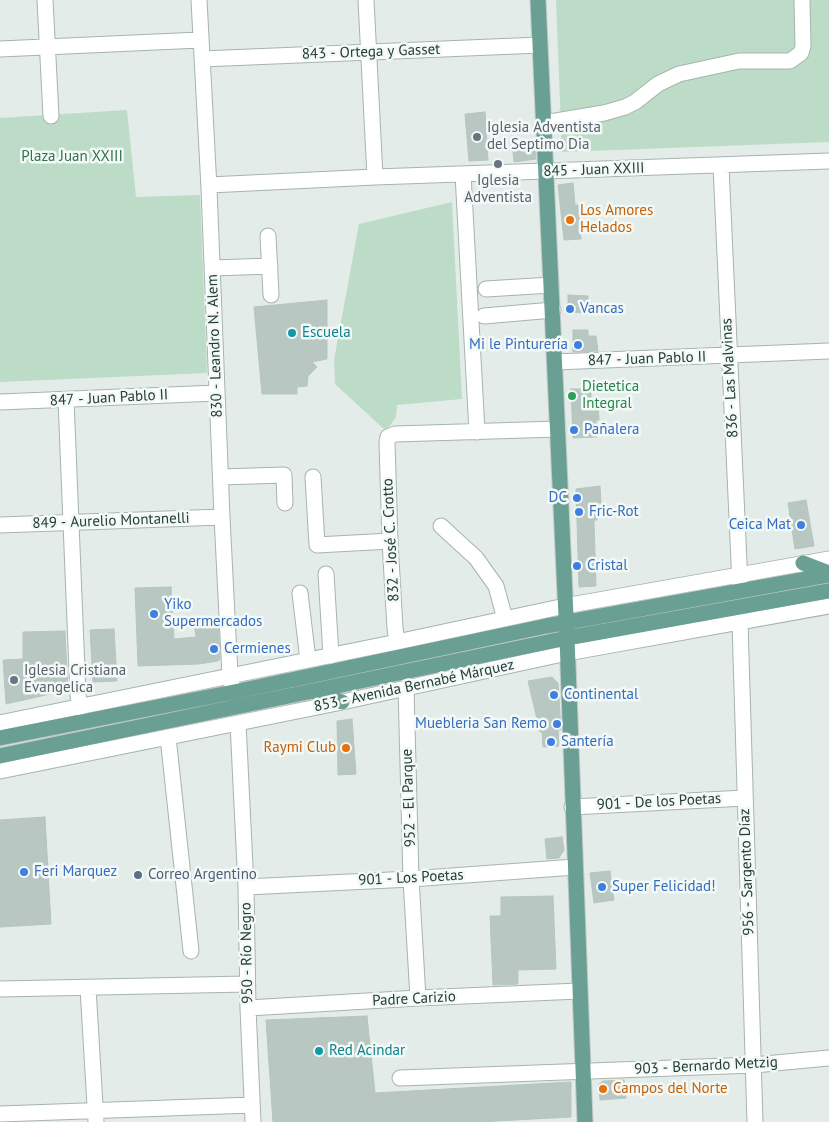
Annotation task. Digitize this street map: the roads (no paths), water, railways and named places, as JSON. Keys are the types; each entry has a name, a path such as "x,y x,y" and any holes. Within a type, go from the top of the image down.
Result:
{"main road":[{"path":"538,0 567,638 585,1122"},
{"path":"803,564 829,574"},
{"name":"853 - Avenida Bernabé Márquez","path":"0,738 234,692 566,622 829,574"},
{"name":"853 - Avenida Bernabé Márquez","path":"0,756 567,638 829,591"},
{"path":"310,691 342,702"}],"street":[{"path":"45,0 51,116"},
{"name":"830 - Leandro N. Alem","path":"199,0 209,185 222,517 230,675 234,692"},
{"path":"366,0 375,177"},
{"path":"544,123 604,113 625,107 635,102 658,84 680,74 739,61 790,61 797,58 803,46 802,0"},
{"path":"0,49 200,40"},
{"name":"843 - Ortega y Gasset","path":"202,59 540,45"},
{"name":"845 - Juan XXIII","path":"209,185 375,177 829,161"},
{"name":"836 - Las Malvinas","path":"721,166 740,591"},
{"path":"463,174 477,432 558,429"},
{"path":"268,236 271,295"},
{"path":"212,268 270,266"},
{"path":"486,289 552,286"},
{"path":"484,316 552,310"},
{"name":"847 - Juan Pablo II","path":"555,362 829,351"},
{"name":"847 - Juan Pablo II","path":"0,402 217,393"},
{"path":"66,400 77,685 80,708"},
{"name":"832 - José C. Crotto","path":"397,642 390,541 388,437 394,434 477,432"},
{"path":"221,477 284,475 285,503"},
{"path":"313,477 317,545 390,541"},
{"name":"849 - Aurelio Montanelli","path":"0,524 222,517"},
{"path":"441,526 476,558 496,586 505,618"},
{"path":"0,723 80,708 565,606 829,559"},
{"path":"326,574 331,656"},
{"path":"300,593 308,660"},
{"name":"853 - Avenida Bernabé Márquez","path":"0,771 342,702 567,653 829,606"},
{"name":"956 - Sargento Díaz","path":"740,622 755,1122"},
{"name":"952 - El Parque","path":"406,688 411,879 418,998"},
{"name":"950 - Río Negro","path":"238,723 254,1122"},
{"path":"168,737 191,951"},
{"name":"901 - De los Poetas","path":"572,807 745,798"},
{"name":"901 - Los Poetas","path":"246,887 411,879 575,867"},
{"path":"0,990 248,984"},
{"path":"88,988 95,1117"},
{"name":"Padre Carizio","path":"248,1008 418,998 579,992"},
{"name":"903 - Bernardo Metzig","path":"400,1078 754,1065 829,1058"},
{"path":"0,1114 95,1117 252,1105"}],"place":[{"name":"Iglesia Adventista del Septimo Dia","path":"477,137"},
{"name":"Iglesia Adventista","path":"498,164"},
{"name":"Los Amores Helados","path":"570,220"},
{"name":"Vancas","path":"570,309"},
{"name":"Escuela","path":"292,333"},
{"name":"Mi le Pinturería","path":"578,345"},
{"name":"Dietetica Integral","path":"572,396"},
{"name":"Pañalera","path":"574,430"},
{"name":"DC","path":"577,498"},
{"name":"Fric-Rot","path":"579,512"},
{"name":"Ceica Mat","path":"801,525"},
{"name":"Cristal","path":"577,566"},
{"name":"Yiko Supermercados","path":"154,614"},
{"name":"Cermienes","path":"214,649"},
{"name":"Iglesia Cristiana Evangelica","path":"14,680"},
{"name":"Continental","path":"554,695"},
{"name":"Muebleria San Remo","path":"557,724"},
{"name":"Santería","path":"551,742"},
{"name":"Raymi Club","path":"346,748"},
{"name":"Feri Marquez","path":"24,872"},
{"name":"Correo Argentino","path":"138,875"},
{"name":"Super Felicidad!","path":"602,887"},
{"name":"Red Acindar","path":"319,1051"},
{"name":"Campos del Norte","path":"603,1089"}],"park label":[{"name":"Plaza Juan XXIII","path":"72,157"}]}
